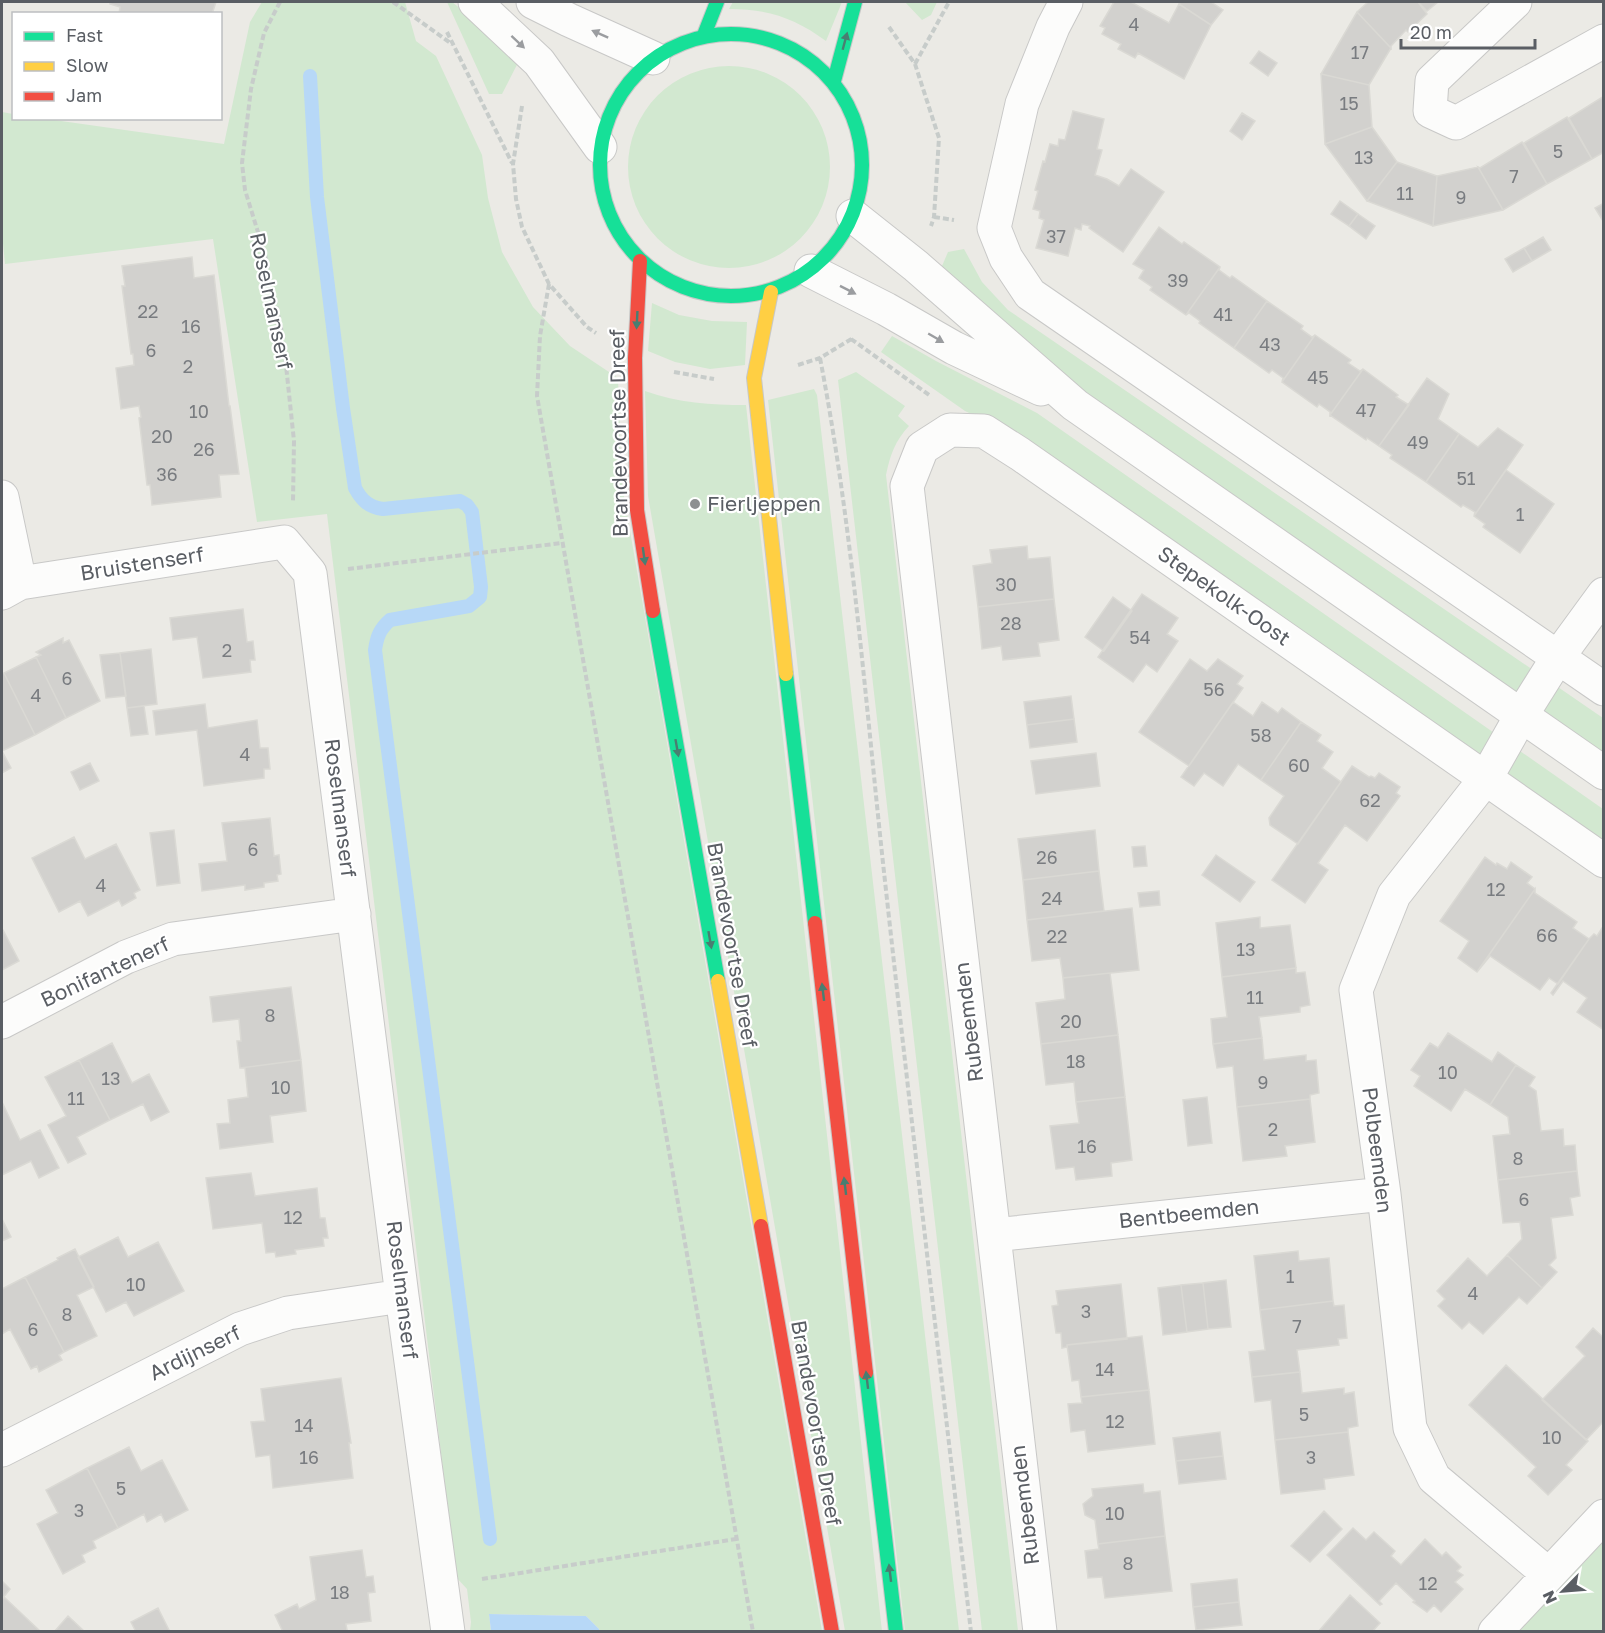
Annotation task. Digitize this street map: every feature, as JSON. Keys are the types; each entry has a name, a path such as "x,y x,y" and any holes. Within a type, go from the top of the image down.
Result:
{"main road":[{"path":"704,35 717,2"},
{"path":"834,81 855,2"},
{"path":"739,33 775,40 807,57 834,81 852,112 862,146 862,182 853,216 836,246 811,271 771,292 724,298 678,287 640,261 614,228 600,189 600,147 617,97 653,58 704,35 739,33"},
{"name":"Brandevoortse Dreef","path":"640,261 635,358 637,510 832,1632"},
{"path":"771,292 754,378 896,1632"}],"street":[{"path":"475,2 539,62 600,147"},
{"path":"533,2 653,58"},
{"path":"1066,2 1053,27 1022,104 994,228 1006,258 1030,294 1604,689"},
{"path":"1515,2 1432,81 1430,111 1456,123 1604,41"},
{"path":"853,216 916,266 1075,405 1604,773"},
{"path":"811,271 954,348 1075,405"},
{"name":"Stepekolk-Oost","path":"950,430 984,431 1020,454 1604,861"},
{"name":"Rubeemden","path":"950,430 922,448 907,486 1040,1632"},
{"path":"2,497 11,588"},
{"path":"284,542 310,573"},
{"name":"Bruistenserf","path":"11,588 284,542"},
{"name":"Roselmanserf","path":"310,573 402,1296 448,1632"},
{"name":"Polbeemden","path":"1548,1575 1434,1478 1410,1428 1383,1194 1356,990 1394,895 1486,778 1558,657 1604,594"},
{"name":"Bonifantenerf","path":"2,1022 126,957 172,939 354,914"},
{"name":"Bentbeemden","path":"994,1235 1383,1194"},
{"name":"Ardijnserf","path":"2,1450 240,1329 288,1313 402,1296"},
{"path":"1495,1632 1604,1516"}],"path":[{"name":"Roselmanserf","path":"280,2 264,33 251,89 242,163 245,190 265,255 283,337 294,441 293,504 284,542"},
{"path":"393,2 452,44 513,165"},
{"path":"915,64 949,2"},
{"path":"883,21 915,64 939,138 934,217"},
{"path":"549,284 540,336 537,396 753,1632"},
{"path":"950,430 931,397 851,339 820,358 831,415 850,565 919,1192 971,1632"},
{"path":"310,573 562,543"},
{"path":"442,1586 736,1539"}],"green space":[{"path":"262,2 405,2 416,41 436,56 482,155 488,198 502,252 533,307 570,346 618,378 622,485 822,1631 599,1631 586,1616 489,1614 491,1631 470,1631 467,1589 456,1577 327,514 257,522 213,239 5,264 2,233 2,112 12,114 12,120 54,120 224,144 250,22"},
{"path":"447,2 452,2 521,57 502,94 489,94"},
{"path":"733,2 842,2 826,41 803,26 780,16 743,9 729,9"},
{"path":"905,2 937,2 931,15 922,20"},
{"path":"719,66 739,66 768,73 801,95 823,128 830,167 823,206 801,239 768,261 739,268 719,268 690,261 657,239 635,206 628,177 628,157 635,128 657,95 690,73"},
{"path":"964,249 982,282 1008,310 1603,718 1603,753 1084,392 939,273 948,252"},
{"path":"652,303 679,315 712,321 747,322 745,365 710,369 675,362 648,351"},
{"path":"892,336 1037,413 1603,809 1603,850 990,423 965,411 881,352"},
{"path":"856,372 905,406 898,416 909,426 894,449 886,475 1018,1631 982,1631 838,380"},
{"path":"814,389 817,395 959,1631 905,1631 768,400"},
{"path":"645,391 695,403 746,405 882,1631 845,1631 648,496"},
{"path":"1603,1539 1603,1631 1517,1631"}],"water":[{"path":"489,1614 586,1616 599,1631 491,1631"}],"building":[{"path":"110,2 216,2 213,12 119,12 120,7"},
{"path":"1114,2 1131,2 1169,23 1179,4 1211,25 1184,79 1138,53 1135,58 1118,49 1121,44 1102,34 1105,28 1100,26"},
{"path":"1181,2 1211,2 1223,10 1211,25 1179,4"},
{"path":"1368,2 1418,2 1427,14 1408,32 1406,30 1391,48 1357,12"},
{"path":"1418,2 1438,2 1427,11"},
{"path":"1357,12 1391,48 1369,85 1321,74"},
{"path":"1259,51 1277,63 1268,76 1250,63"},
{"path":"1321,74 1369,85 1372,127 1325,144"},
{"path":"1604,96 1604,152 1592,159 1569,118"},
{"path":"1073,111 1104,119 1097,149 1102,150 1095,175 1119,186 1131,169 1164,192 1123,252 1089,228 1090,226 1082,224 1081,230 1075,228 1068,256 1036,248 1044,220 1039,218 1040,211 1033,209 1038,191 1035,190 1050,144 1058,146 1059,139 1065,140"},
{"path":"1242,113 1255,121 1242,140 1230,131"},
{"path":"1567,117 1592,159 1547,184 1524,143"},
{"path":"1372,127 1397,162 1367,201 1325,144"},
{"path":"1522,142 1547,184 1503,210 1478,167 1480,168"},
{"path":"1397,162 1437,176 1433,226 1367,201"},
{"path":"1478,167 1503,210 1433,226 1437,176"},
{"path":"1340,201 1358,214 1349,226 1331,214"},
{"path":"1604,203 1604,221 1603,221 1595,208"},
{"path":"1358,214 1375,226 1366,239 1349,226"},
{"path":"1159,227 1220,267 1186,315 1150,290 1152,287 1139,278 1144,270 1133,264"},
{"path":"1543,237 1551,250 1532,261 1524,248"},
{"path":"1524,248 1532,261 1513,272 1505,259"},
{"path":"192,257 194,278 214,275 239,474 219,475 221,497 152,505 150,485 147,485 139,406 121,409 116,368 134,365 122,286 125,286 122,266"},
{"path":"1220,267 1219,270 1230,278 1232,276 1267,301 1234,348 1189,313 1186,315"},
{"path":"1267,301 1303,326 1301,329 1312,337 1315,335 1282,382 1283,378 1272,370 1269,373 1234,348"},
{"path":"1315,335 1351,360 1348,363 1360,371 1363,369 1330,415 1330,412 1319,404 1317,407 1282,382"},
{"path":"1363,369 1409,405 1379,446 1367,438 1366,440 1330,415"},
{"path":"1427,378 1449,394 1438,419 1459,434 1426,482 1390,458 1392,455 1379,446"},
{"path":"1498,428 1523,445 1474,516 1475,512 1463,505 1461,507 1426,482 1459,434 1478,447"},
{"path":"1506,470 1554,504 1520,553 1483,527 1485,524 1474,516"},
{"path":"1027,546 1028,559 1050,557 1054,599 978,607 973,566 992,563 990,550"},
{"path":"1142,594 1178,618 1167,634 1178,641 1157,672 1146,664 1133,682 1098,657"},
{"path":"1113,597 1132,611 1104,651 1085,637"},
{"path":"1054,599 1059,640 1038,643 1040,656 1003,660 1001,646 982,649 978,607"},
{"path":"243,609 247,642 253,641 255,660 250,660 251,672 203,678 197,637 173,640 170,618"},
{"path":"63,638 63,643 69,640 100,701 66,718 36,657 41,655 36,652"},
{"path":"151,649 157,704 127,708 120,653"},
{"path":"120,653 126,696 106,698 100,655"},
{"path":"36,657 66,718 35,735 4,673"},
{"path":"1190,659 1207,671 1218,659 1243,676 1237,684 1243,688 1189,766 1139,732"},
{"path":"4,673 35,735 2,751 2,674"},
{"path":"1071,696 1074,719 1027,725 1024,702"},
{"path":"1233,702 1253,716 1262,702 1278,713 1282,708 1301,722 1261,780 1238,764 1223,786 1204,773 1194,786 1181,777"},
{"path":"205,704 208,728 257,720 260,748 268,748 270,769 264,769 264,778 204,786 197,730 156,735 153,711"},
{"path":"144,706 148,734 131,736 127,708"},
{"path":"1074,719 1077,742 1030,748 1027,725"},
{"path":"1301,722 1321,735 1317,741 1333,752 1322,768 1341,782 1298,844 1270,825 1269,818 1284,796 1261,780"},
{"path":"2,751 11,768 2,773"},
{"path":"1096,753 1100,786 1036,794 1031,761"},
{"path":"90,763 99,781 80,790 71,772"},
{"path":"1352,766 1369,777 1375,778 1379,773 1400,787 1396,793 1400,796 1367,841 1345,825 1318,863 1328,870 1305,903 1272,880"},
{"path":"270,818 274,856 279,855 281,874 277,875 278,881 264,883 264,887 245,890 245,885 202,891 199,864 227,861 222,823"},
{"path":"174,830 180,883 157,886 150,833"},
{"path":"1095,830 1099,871 1023,880 1018,839"},
{"path":"74,837 85,859 116,844 140,890 134,893 136,898 122,906 119,900 88,916 80,901 59,912 32,858"},
{"path":"1145,846 1147,866 1134,867 1132,847"},
{"path":"1216,855 1255,882 1240,902 1202,875"},
{"path":"1485,857 1507,869 1511,862 1532,877 1527,883 1535,889 1477,972 1458,958 1469,941 1440,921"},
{"path":"1099,871 1104,911 1027,920 1023,880"},
{"path":"1535,889 1535,893 1577,922 1573,928 1589,939 1558,984 1549,978 1540,990 1490,956 1477,972"},
{"path":"1159,891 1160,905 1140,907 1138,893"},
{"path":"1132,908 1139,970 1063,978 1060,958 1032,961 1027,920"},
{"path":"1260,917 1260,928 1290,925 1296,968 1222,977 1216,923"},
{"path":"1602,928 1604,929 1604,1030 1577,1012 1587,998 1563,981 1553,995 1551,993 1589,939 1594,934 1597,936"},
{"path":"2,930 19,961 2,970"},
{"path":"1296,968 1296,973 1305,972 1310,1005 1300,1007 1300,1012 1259,1017 1262,1038 1213,1044 1211,1019 1227,1017 1222,977"},
{"path":"1110,973 1118,1035 1041,1044 1036,1003 1065,999 1063,978"},
{"path":"291,987 301,1060 240,1068 237,1041 241,1041 239,1019 213,1022 210,997"},
{"path":"1448,1033 1492,1062 1498,1052 1516,1065 1490,1105 1465,1089 1451,1111 1414,1086 1420,1076 1411,1070 1430,1043 1438,1048"},
{"path":"1118,1035 1125,1097 1076,1102 1074,1082 1046,1085 1041,1044"},
{"path":"1262,1038 1264,1060 1306,1055 1306,1061 1316,1060 1319,1093 1310,1095 1310,1099 1237,1107 1233,1066 1217,1068 1213,1044"},
{"path":"112,1043 132,1083 149,1074 169,1112 151,1121 143,1104 110,1120 79,1060"},
{"path":"79,1060 110,1120 77,1137 86,1154 68,1163 48,1125 66,1116 45,1077"},
{"path":"301,1060 306,1111 270,1116 273,1142 220,1149 217,1124 230,1123 228,1100 248,1097 245,1068 240,1068"},
{"path":"1516,1065 1535,1077 1529,1086 1536,1091 1541,1131 1563,1129 1564,1146 1575,1145 1577,1171 1498,1180 1493,1136 1510,1134 1508,1117 1490,1105"},
{"path":"1125,1097 1132,1160 1111,1163 1112,1176 1076,1180 1074,1167 1056,1169 1050,1126 1079,1123 1076,1102"},
{"path":"1207,1097 1212,1143 1188,1146 1183,1100"},
{"path":"1310,1099 1315,1142 1285,1146 1287,1156 1243,1161 1237,1107"},
{"path":"2,1102 20,1140 40,1130 59,1168 39,1178 31,1161 2,1175"},
{"path":"1577,1171 1580,1196 1570,1198 1573,1215 1551,1218 1556,1258 1549,1265 1557,1272 1542,1288 1507,1255 1522,1239 1520,1222 1503,1223 1498,1180"},
{"path":"251,1173 255,1196 317,1188 320,1218 325,1218 328,1238 323,1238 324,1246 295,1250 296,1254 276,1257 275,1252 266,1253 262,1223 213,1229 206,1178"},
{"path":"2,1219 11,1237 2,1241"},
{"path":"118,1237 128,1257 158,1242 184,1291 134,1316 126,1302 106,1312 78,1257"},
{"path":"75,1249 94,1287 77,1295 97,1336 64,1352 25,1277"},
{"path":"1298,1251 1299,1261 1329,1258 1333,1301 1260,1310 1254,1256"},
{"path":"1507,1255 1542,1288 1527,1304 1519,1297 1483,1334 1469,1322 1462,1329 1438,1306 1445,1299 1437,1291 1468,1258 1487,1276"},
{"path":"25,1277 64,1352 59,1355 62,1360 39,1372 37,1366 31,1369 10,1329 2,1334 2,1289"},
{"path":"1226,1280 1231,1327 1208,1329 1203,1283"},
{"path":"1203,1283 1208,1329 1187,1332 1181,1285"},
{"path":"1121,1284 1127,1339 1067,1345 1062,1348 1061,1333 1056,1333 1052,1306 1058,1305 1056,1291"},
{"path":"1181,1285 1187,1332 1163,1335 1158,1288"},
{"path":"1333,1301 1334,1306 1344,1305 1347,1338 1338,1339 1339,1345 1297,1350 1300,1372 1252,1377 1249,1352 1265,1350 1260,1310"},
{"path":"1593,1328 1604,1338 1604,1421 1586,1440 1542,1400 1585,1356 1576,1347"},
{"path":"1142,1336 1149,1390 1081,1397 1079,1380 1072,1381 1067,1345"},
{"path":"1506,1365 1588,1441 1566,1465 1572,1470 1548,1495 1528,1476 1536,1467 1469,1405"},
{"path":"1300,1372 1302,1393 1344,1388 1344,1394 1354,1392 1358,1426 1348,1428 1348,1432 1275,1440 1271,1400 1255,1402 1252,1377"},
{"path":"341,1378 351,1443 349,1443 353,1478 273,1488 270,1455 256,1457 251,1422 265,1421 261,1389"},
{"path":"1149,1390 1155,1444 1088,1452 1085,1430 1071,1432 1068,1404 1082,1403 1081,1397"},
{"path":"1220,1432 1223,1456 1176,1461 1173,1438"},
{"path":"1348,1432 1354,1475 1324,1479 1325,1489 1281,1494 1275,1440"},
{"path":"129,1447 141,1471 162,1460 188,1510 165,1522 161,1514 147,1522 144,1514 118,1528 87,1468"},
{"path":"1223,1456 1226,1479 1179,1484 1176,1461"},
{"path":"87,1468 118,1528 93,1541 96,1548 82,1555 85,1562 63,1574 37,1524 58,1513 46,1490"},
{"path":"1143,1484 1144,1493 1160,1491 1165,1536 1098,1544 1095,1520 1085,1515 1083,1504 1093,1496 1092,1489"},
{"path":"1324,1511 1342,1529 1310,1562 1291,1546"},
{"path":"1353,1528 1366,1540 1374,1532 1395,1551 1391,1556 1401,1565 1425,1539 1442,1556 1446,1552 1461,1567 1457,1571 1463,1575 1455,1582 1463,1589 1441,1612 1434,1605 1427,1612 1413,1602 1415,1601 1396,1583 1379,1601 1382,1604 1380,1605 1327,1555"},
{"path":"1165,1536 1172,1591 1105,1598 1102,1577 1088,1578 1085,1551 1099,1549 1098,1544"},
{"path":"362,1550 366,1577 373,1576 375,1592 368,1593 371,1621 346,1624 350,1632 283,1632 275,1615 297,1604 299,1609 316,1600 310,1557"},
{"path":"1237,1579 1239,1602 1193,1607 1191,1584"},
{"path":"2,1581 10,1589 2,1599"},
{"path":"1350,1595 1380,1623 1372,1632 1318,1632"},
{"path":"4,1597 41,1632 2,1632 2,1599"},
{"path":"1239,1602 1242,1625 1196,1630 1193,1607"},
{"path":"158,1608 170,1632 136,1632 131,1622"},
{"path":"68,1616 85,1632 54,1632"}],"waterway":[{"path":"310,76 317,197 355,488 366,503 378,508 460,501 472,512 481,587 480,597 469,606 390,620 380,633 375,650 490,1539"}],"traffic: fast":[{"path":"704,35 717,2"},
{"path":"834,81 855,2"},
{"path":"718,34 744,34 769,39 793,49 824,72 847,103 857,127 862,165 857,203 847,227 824,258 793,281 769,291 744,296 718,296 693,291 669,281 648,267 629,248 615,227 605,203 600,178 600,152 605,127 615,103 629,82 648,63 669,49 693,39 718,34"},
{"path":"653,611 718,981"},
{"path":"786,674 815,923"},
{"path":"866,1373 896,1632"}],"traffic: slow":[{"path":"771,292 754,378 786,674"},
{"path":"718,981 761,1226"}],"traffic: jam":[{"path":"640,261 635,358 637,510 653,611"},
{"path":"815,923 866,1373"},
{"path":"761,1226 832,1632"}],"place":[{"name":"Fierljeppen","path":"695,504"}]}
